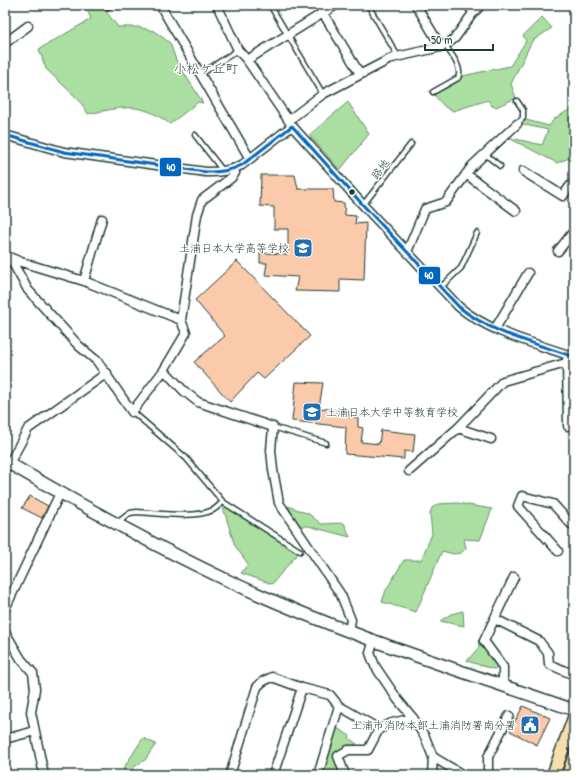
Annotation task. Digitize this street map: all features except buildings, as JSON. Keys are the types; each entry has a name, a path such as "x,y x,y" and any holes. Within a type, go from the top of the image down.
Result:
{"main road":[{"path":"552,775 574,718"},
{"path":"568,775 574,758"}],"street":[{"path":"160,5 250,159"},
{"path":"217,5 238,50 247,60 290,123 363,205 468,314 495,329 517,338 571,356 566,363 568,426"},
{"path":"318,5 360,74"},
{"path":"247,60 336,5"},
{"path":"416,5 443,46"},
{"path":"6,138 64,152 206,172 224,172 234,169 250,159 323,94 396,57 443,46 454,38 481,5"},
{"path":"5,43 28,26"},
{"path":"407,252 425,209 446,202 472,166 517,124"},
{"path":"7,257 28,290 78,346 97,361 107,373 132,412 164,370 186,333 180,320 197,216 202,200 231,178 235,173 234,169"},
{"path":"523,171 563,196 570,186 574,188"},
{"path":"466,174 516,211"},
{"path":"84,281 102,219"},
{"path":"558,251 574,231"},
{"path":"7,257 84,281 180,320"},
{"path":"495,329 528,273"},
{"path":"409,471 458,428 503,381 566,363"},
{"path":"164,370 184,391 198,402 273,427 271,450 279,503 341,595 351,620 349,631"},
{"path":"107,373 28,429 7,462 117,524 232,583 349,631 574,710"},
{"path":"458,428 491,439"},
{"path":"5,610 8,597 60,493"},
{"path":"558,552 518,506 522,496 553,504 572,524 574,523"},
{"path":"503,685 503,667 484,642 514,577"},
{"path":"495,619 539,641 548,653 549,664 574,675"},
{"path":"5,632 21,659 34,673 35,689 31,712 44,775"},
{"path":"374,640 370,653 376,666 398,700 413,718 425,737 433,757 432,775"},
{"path":"230,775 257,687 262,682 272,677 302,688 330,695 339,706 379,729"},
{"path":"273,775 302,688"},
{"path":"318,775 339,706"},
{"path":"488,775 488,757 509,716"},
{"path":"345,775 338,756 348,750 368,750 379,729 392,722 413,718"},
{"path":"5,739 35,731"},
{"path":"433,757 463,775"}],"lane":[{"path":"270,5 323,94"},
{"path":"368,5 396,53 396,57"},
{"path":"466,5 473,13"},
{"path":"433,92 458,78 459,75 459,68 443,46"},
{"path":"201,74 238,50"},
{"path":"517,101 523,114 523,118 517,124"},
{"path":"195,135 224,172"},
{"name":"路地","path":"363,205 411,144"},
{"path":"485,154 500,166"},
{"path":"441,287 461,268 478,233"},
{"path":"132,412 186,458 223,502 300,551"},
{"path":"273,427 326,443"},
{"path":"117,524 130,513 201,514 214,509 223,502"}],"green space":[{"path":"85,5 101,5 118,27 138,27 154,31 170,43 176,60 203,103 198,102 170,124 149,112 140,109 121,108 88,114 79,100 46,69 39,49 91,19"},
{"path":"542,17 552,28 532,41 511,84 516,98 496,107 492,106 488,100 453,111 445,107 434,95 459,81 462,76 510,66 526,41 523,36"},
{"path":"348,102 369,134 340,170 309,135"},
{"path":"574,107 574,156 557,163 507,137 542,145 548,130 521,124 526,120 549,126 554,119"},
{"path":"457,503 492,509 480,540 464,539 466,548 461,553 453,554 442,551 416,612 382,602 386,590 404,560 421,560 432,534 430,514 432,508 438,504"},
{"path":"222,504 298,553 272,584 241,573 248,564 235,546"},
{"path":"288,506 309,514 321,524 344,523 350,537 308,526 298,526"},
{"path":"463,611 464,626 440,621 451,614"},
{"path":"478,640 499,667 493,669 467,661 479,647"},
{"path":"337,728 350,736 349,738 357,744 344,749 335,757 342,775 322,775"},
{"path":"143,738 156,744 145,760 134,767 130,773 123,769"}],"transit line":[{"name":"40","path":"5,135 64,152 211,172 229,170 242,165 292,126 363,205 459,307 485,324 500,331 574,357"}],"place":[{"name":"土浦日本大学高等学校","path":"303,248"},
{"name":"土浦日本大学中等教育学校","path":"312,412"},
{"name":"土浦市消防本部土浦消防署南分署","path":"530,725"}],"district":[{"name":"小松ケ丘町","path":"206,68"}]}
